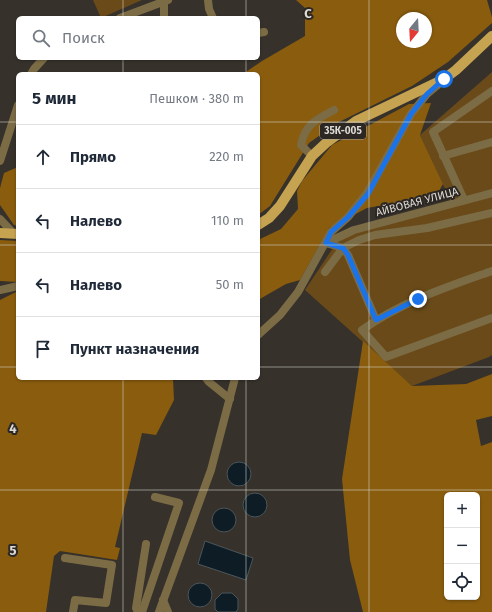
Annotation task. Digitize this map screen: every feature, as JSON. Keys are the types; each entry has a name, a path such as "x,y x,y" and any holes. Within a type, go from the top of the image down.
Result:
{"main road":[{"name":"35К-005","path":"260,224 280,206 312,156 326,143 356,121 444,79 456,70 492,36"},
{"path":"0,233 16,234"}],"street":[{"path":"208,0 209,9 212,16"},
{"path":"125,16 166,1 164,16"},
{"path":"32,72 42,60"},
{"path":"260,334 280,315 298,292 331,232 348,217 368,194 411,114 427,94 444,79"},
{"path":"464,200 434,132 491,91"},
{"path":"312,156 301,145 303,134 314,121 334,110"},
{"path":"0,160 16,111"},
{"path":"444,156 492,142"},
{"name":"АЙВОВАЯ УЛИЦА","path":"326,243 354,230 492,193"},
{"path":"325,272 343,248 359,240 375,235 427,228 492,214"},
{"path":"0,219 16,234"},
{"path":"326,243 343,248 348,255 376,320"},
{"path":"492,271 418,299 376,320 362,330 386,357 492,318"},
{"path":"0,290 16,286"},
{"path":"208,380 230,399"},
{"path":"159,612 211,470 235,380"},
{"path":"142,612 179,503 155,497"},
{"path":"138,612 136,608 146,544"},
{"path":"65,558 112,565 106,603 75,600 73,612"},
{"path":"163,600 168,612"}],"shaded area":[{"path":"93,0 142,0 106,16 100,16"},
{"path":"296,0 487,0 492,17 492,23 448,62 412,86 337,123 309,143 270,206 260,214 260,72 246,72 305,36 305,8"},
{"path":"492,72 492,355 412,386 305,290 341,236 453,206 420,135"},
{"path":"431,103 420,135 443,184 436,196 367,208 329,228 300,280 286,284 260,299 260,239 281,229 298,209 297,191 302,181 332,145 409,104"},
{"path":"16,168 16,226 14,225 0,205 0,188 4,173"},
{"path":"0,240 16,241 16,282 0,281"},
{"path":"16,292 16,380 173,380 174,400 156,435 142,433 115,547 120,548 117,560 60,551 54,556 46,612 0,612 0,300"},
{"path":"363,341 412,386 466,384 492,374 492,416 476,420 481,446 492,442 492,612 363,612 350,560 342,479"}],"water":[{"path":"239,462 244,463 250,469 250,479 244,485 239,486 234,485 228,479 227,474 228,469 234,463"},
{"path":"255,493 260,494 266,500 266,510 260,516 255,517 250,516 244,510 243,505 244,500 250,494"},
{"path":"224,508 229,509 235,515 235,525 229,531 224,532 219,531 213,525 212,520 213,515 219,509"},
{"path":"205,541 253,558 246,580 198,564"},
{"path":"200,583 205,584 211,590 211,600 205,606 200,607 195,606 189,600 188,595 189,590 195,584"},
{"path":"222,593 232,593 238,599 238,609 236,612 218,612 215,609 215,600"}],"route":[{"path":"418,299 376,320 348,255 343,248 326,243 331,232 348,217 368,194 411,114 427,94 444,79"}]}
